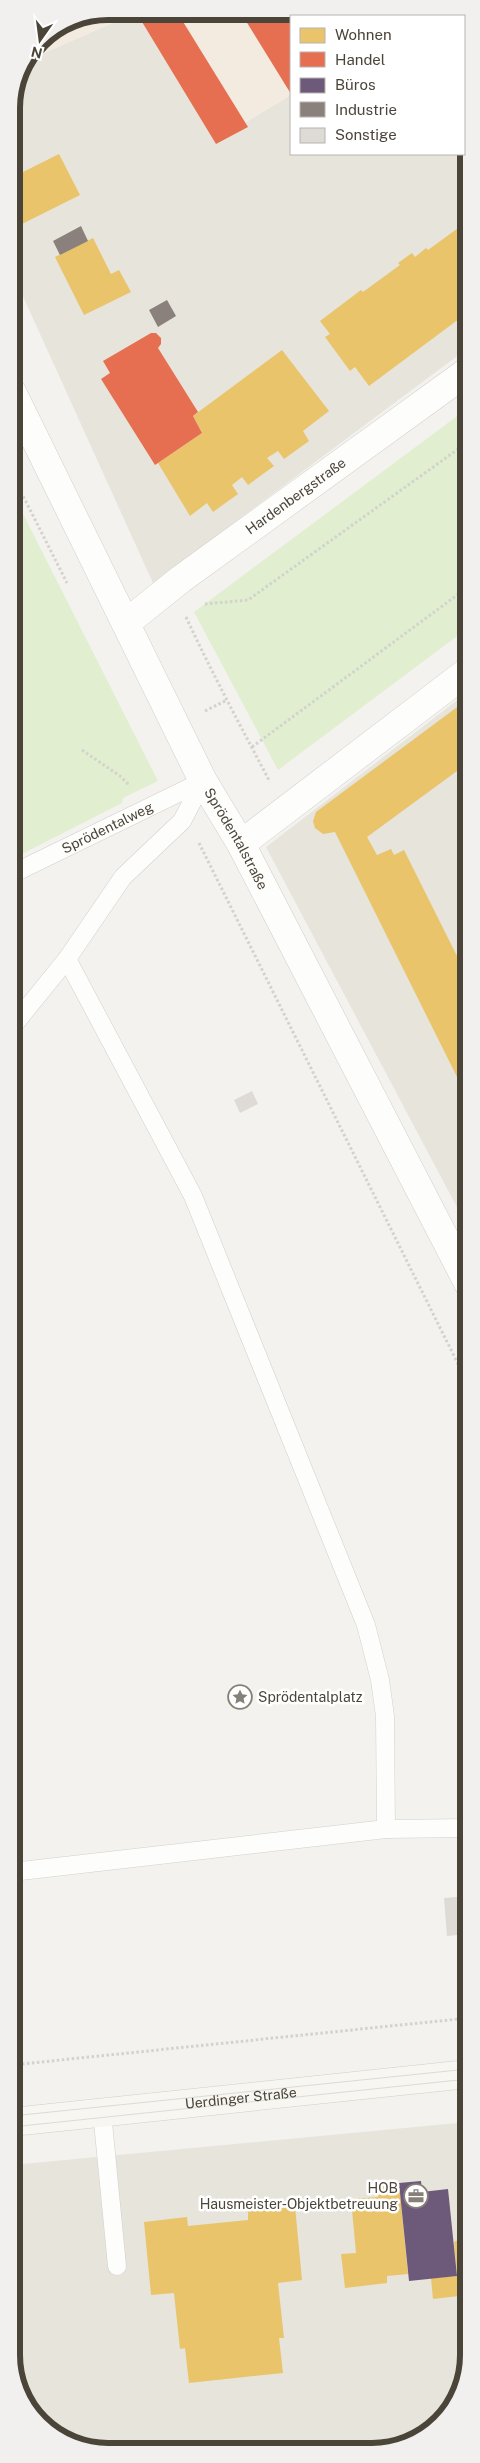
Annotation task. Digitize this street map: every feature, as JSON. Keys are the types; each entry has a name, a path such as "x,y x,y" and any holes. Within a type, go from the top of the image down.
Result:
{"main road":[{"name":"Uerdinger Straße","path":"20,2121 460,2075"}],"street":[{"name":"Hardenbergstraße","path":"126,623 182,579 460,376"},
{"name":"Sprödentalstraße","path":"20,408 203,781 241,844 460,1268"},
{"path":"241,844 460,677"}],"lane":[{"name":"Sprödentalweg","path":"20,870 203,781"},
{"path":"20,1017 67,959 123,877 182,821 203,781"},
{"path":"67,959 193,1196 366,1625 380,1680 385,1716 386,1828"},
{"path":"20,1871 386,1828 460,1828"},
{"path":"102,2112 117,2266"}],"path":[{"path":"197,605 248,600 460,448"},
{"path":"252,747 460,593"},
{"path":"183,609 193,634 208,659 216,682 285,810"},
{"path":"82,750 120,776 146,802 162,801"},
{"path":"185,814 460,1368"},
{"path":"20,2064 460,2019"}],"shaded area":[{"path":"119,20 148,20 218,139 290,96 290,155 460,155 460,354 153,583 20,290 20,102 23,85 37,56"},
{"path":"119,20 37,56 54,38 69,29 85,23"},
{"path":"148,20 290,20 290,96 218,139"},
{"path":"460,698 460,1213 266,847"},
{"path":"460,2123 460,2361 451,2394 442,2409 421,2428 406,2436 383,2442 102,2443 69,2434 50,2421 38,2409 29,2394 23,2378 20,2355 20,2164"}],"green space":[{"path":"460,414 460,634 278,770 194,612"},
{"path":"20,508 158,781 123,798 122,803 20,855"}],"building: Wohnen":[{"path":"59,154 80,195 20,225 20,174"},
{"path":"460,227 460,320 459,319 369,386 355,367 350,371 325,337 330,334 320,321 361,290 363,292 400,265 398,263 412,253 415,257 426,248 428,250"},
{"path":"93,238 111,274 119,270 131,292 84,315 55,257"},
{"path":"282,350 329,411 303,431 309,441 284,459 278,451 267,458 274,466 248,485 242,477 232,485 238,494 213,512 207,503 190,516 158,463 202,433 193,416"},
{"path":"460,705 460,769 367,837 377,855 391,849 394,855 404,850 460,962 460,1083 335,832 323,834 315,828 313,821 316,812"},
{"path":"399,2183 408,2274 387,2276 387,2283 345,2288 341,2254 356,2253 351,2199 378,2197 377,2186"},
{"path":"295,2206 302,2280 278,2283 284,2338 279,2338 283,2373 189,2383 185,2348 180,2349 174,2293 151,2295 144,2222 187,2217 188,2226 248,2220 248,2211"},
{"path":"460,2240 460,2275 457,2275 455,2241"},
{"path":"457,2276 459,2296 433,2299 431,2278"}],"building: Handel":[{"path":"141,20 182,20 248,127 216,144"},
{"path":"245,20 290,20 290,92"},
{"path":"151,333 156,333 161,338 161,344 158,348 198,412 193,416 202,433 155,465 101,379 110,373 103,361"}],"building: Büros":[{"path":"421,2181 422,2192 448,2189 457,2276 409,2281 399,2183"}],"building: Industrie":[{"path":"81,226 88,241 60,255 53,241"},
{"path":"167,300 176,316 158,327 149,310"}],"building: Sonstige":[{"path":"252,1091 258,1104 240,1113 234,1100"},
{"path":"460,1897 460,1935 447,1936 444,1898"}],"tram line":[{"path":"20,2115 460,2070"},
{"path":"20,2126 460,2080"}],"place":[{"name":"Sprödentalplatz","path":"240,1697"},
{"name":"HOB Hausmeister-Objektbetreuung","path":"416,2196"}]}
